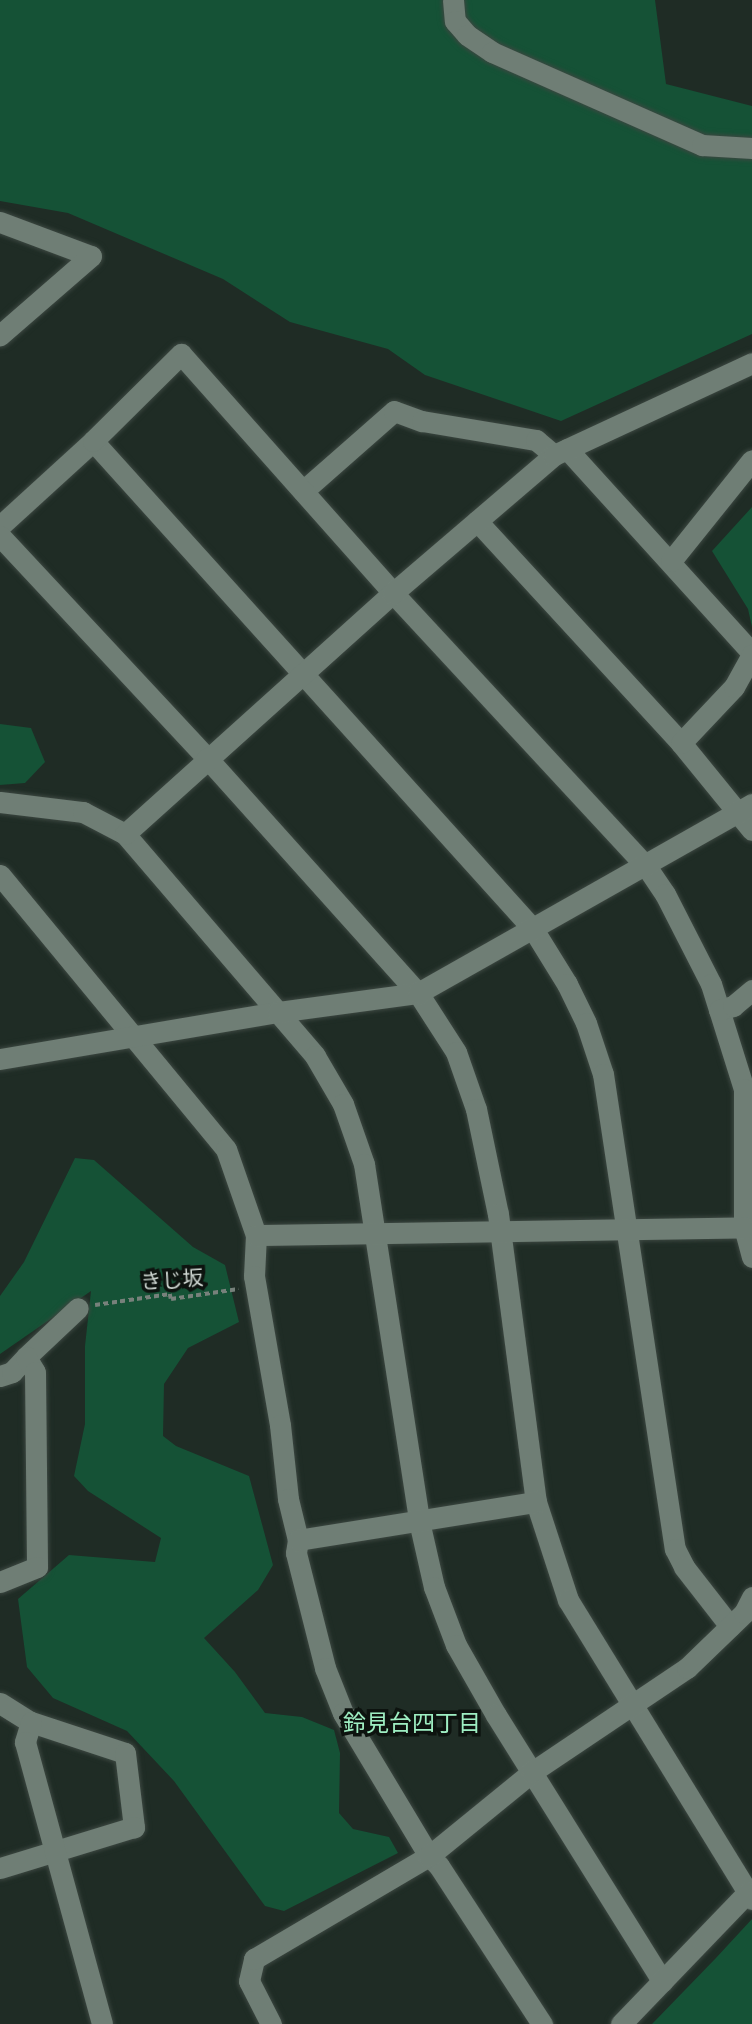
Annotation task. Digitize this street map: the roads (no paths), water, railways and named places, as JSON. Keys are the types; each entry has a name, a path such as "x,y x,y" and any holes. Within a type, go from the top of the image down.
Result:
{"street":[{"path":"453,0 456,21 467,36 492,52 702,145 752,148"},
{"path":"0,222 91,256 0,335"},
{"path":"0,526 93,442 181,354 393,593 646,866 665,894 711,984 744,1089 744,1227 752,1257"},
{"path":"125,834 393,593 560,452 752,363"},
{"path":"303,491 394,411 422,421 536,440 560,452 671,561 752,654 734,687 681,743"},
{"path":"93,442 533,929 567,984 586,1023 603,1074 624,1230 675,1549 684,1567 730,1626"},
{"path":"671,561 752,460"},
{"path":"477,521 681,743 746,808 752,830"},
{"path":"0,536 207,758 418,993 456,1052 476,1109 500,1233 536,1502 568,1600 750,1896 621,2024"},
{"path":"0,803 83,812 125,834 315,1056 343,1104 364,1164 419,1521 434,1587 456,1645 662,1981"},
{"path":"0,1059 278,1012 418,993 746,808"},
{"path":"0,875 226,1149 256,1235 254,1276 279,1425 288,1499 298,1540 296,1553 315,1635 329,1679 344,1713 429,1856 439,1866 542,2024"},
{"path":"719,1010 733,1006 752,990"},
{"path":"256,1235 744,1227"},
{"path":"0,1376 12,1372 78,1308"},
{"path":"0,1582 37,1567 35,1372 26,1357"},
{"path":"298,1540 536,1502"},
{"path":"271,2024 250,1981 254,1958 429,1856 532,1772 687,1668 744,1613 752,1597"},
{"path":"0,1703 31,1722 125,1753 134,1827 0,1868"},
{"path":"31,1722 25,1742 53,1853 102,2024"}],"district":[{"name":"鈴見台四丁目","path":"412,1723"}]}
